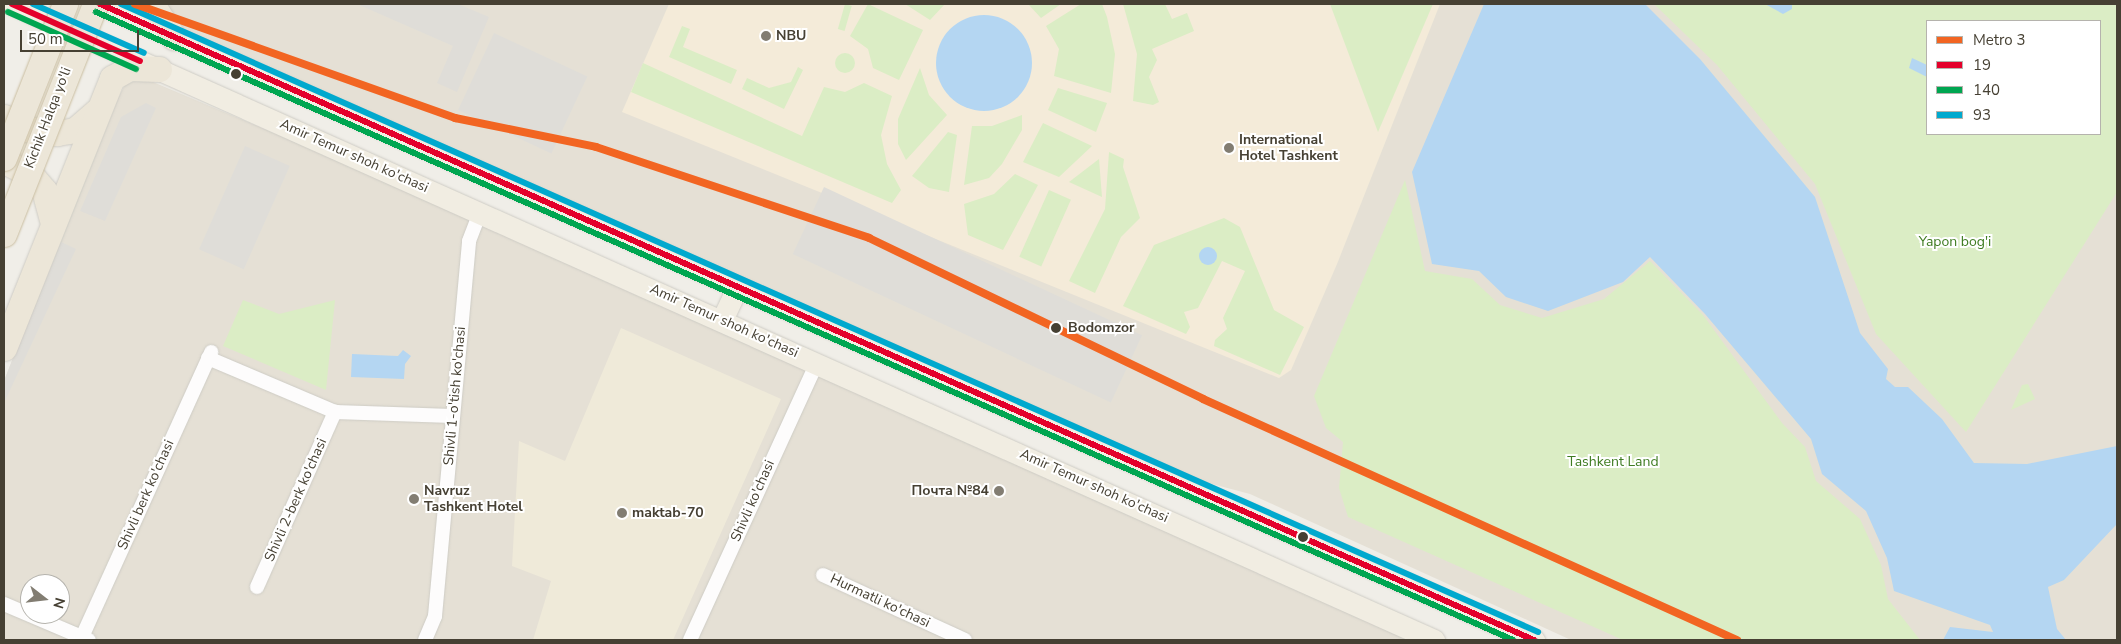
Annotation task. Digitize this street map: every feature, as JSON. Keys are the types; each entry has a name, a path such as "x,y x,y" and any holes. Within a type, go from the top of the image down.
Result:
{"highway":[{"name":"Kichik Halqa yo'li","path":"4,159 65,4"},
{"name":"Kichik Halqa yo'li","path":"4,234 94,4"},
{"path":"152,4 174,38"},
{"path":"4,348 112,78 123,70 141,66 159,69"},
{"path":"4,117 27,129 57,133 74,130 98,110"},
{"path":"4,159 31,175 44,190 53,223"}],"main road":[{"name":"Amir Temur shoh ko'chasi","path":"12,4 817,362 1434,640"},
{"path":"100,4 1534,640"},
{"path":"722,320 737,288"}],"street":[{"name":"Shivli 1-o'tish ko'chasi","path":"425,640 436,616 452,416 469,241 480,212"},
{"name":"Shivli berk ko'chasi","path":"85,639 210,355 335,412"},
{"name":"Shivli ko'chasi","path":"690,640 817,362"},
{"path":"335,412 452,416"},
{"name":"Shivli 2-berk ko'chasi","path":"257,587 335,412"},
{"name":"Hurmatli ko'chasi","path":"823,575 965,640"},
{"path":"4,604 85,639"}],"shaded area":[{"path":"117,4 2117,4 2117,640 1571,640 1250,494 1133,463"},
{"path":"357,4 458,4 489,17 457,92 437,83 453,46"},
{"path":"669,4 1440,4 1337,264 1291,370 1279,378 622,112"},
{"path":"494,33 587,77 551,154 458,110"},
{"path":"137,80 153,82 817,362 1412,640 4,640 4,381 109,115 125,85"},
{"path":"146,103 156,108 105,221 80,211 121,117"},
{"path":"245,146 290,166 244,269 199,249"},
{"path":"824,187 1142,335 1111,402 793,254"},
{"path":"59,241 76,249 4,403 4,381"},
{"name":"maktab-70","path":"621,328 781,399 673,640 533,640 551,581 512,566 519,441 565,461"}],"green space":[{"path":"845,4 852,6 845,31 838,29"},
{"path":"868,4 923,30 899,80 873,68 868,49 850,36"},
{"path":"905,4 945,4 930,20"},
{"path":"1028,4 1061,4 1041,18"},
{"path":"1081,4 1102,4 1107,17 1115,54 1111,93 1054,76 1059,49 1046,26"},
{"path":"1123,4 1165,4 1172,19 1187,13 1194,31 1152,49 1157,60 1149,77 1159,102 1153,105 1133,101 1137,54"},
{"path":"1330,4 1433,4 1378,132"},
{"name":"Yapon bog'i","path":"1654,4 2117,4 2117,192 1966,432 1876,334 1815,184 1717,65"},
{"path":"682,26 690,29 683,47 737,70 731,84 669,57"},
{"path":"845,53 852,56 855,63 852,70 845,73 838,70 835,63 838,56"},
{"path":"643,63 802,136 824,87 845,92 864,83 892,96 881,135 887,164 901,190 892,203 631,92"},
{"path":"798,67 803,70 784,109 742,89 747,78 769,88 791,82"},
{"path":"920,68 929,95 947,115 906,160 898,144 898,119"},
{"path":"1058,88 1107,103 1096,132 1048,110"},
{"path":"1022,115 1022,130 1002,164 989,178 964,185 972,126 992,126"},
{"path":"1043,123 1092,146 1059,177 1023,162"},
{"path":"948,132 957,135 949,192 929,188 912,176"},
{"path":"1109,152 1124,159 1123,167 1140,218 1121,237 1095,293 1069,281 1105,209"},
{"path":"1099,159 1102,197 1069,182"},
{"path":"1015,174 1038,185 1003,250 968,235 964,204 994,194"},
{"name":"Tashkent Land","path":"1405,180 1425,271 1472,279 1500,305 1542,318 1604,299 1650,261 1703,315 1782,423 1805,447 1816,481 1860,519 1881,565 1888,599 1920,640 1623,640 1348,517 1339,488 1343,442 1326,428 1314,396"},
{"path":"1049,190 1071,200 1041,266 1019,257"},
{"path":"1224,218 1240,227 1274,310 1304,327 1280,375 1214,346 1215,340 1227,329 1223,318 1245,271 1222,261 1198,308 1184,312 1190,327 1186,334 1123,306 1154,245"},
{"path":"243,300 279,314 335,300 326,390 223,346"},
{"path":"2028,384 2035,399 2011,410 2022,385"}],"water":[{"path":"1484,4 1645,4 1700,59 1815,197 1860,333 1888,369 1886,379 1895,387 1908,387 1942,419 1974,463 2027,464 2117,446 2117,524 2064,580 2048,587 2057,629 2066,640 1943,640 1950,627 1993,632 1990,625 1894,591 1887,558 1866,511 1822,474 1811,439 1705,314 1650,257 1623,282 1548,311 1506,297 1479,271 1432,264 1412,172"},
{"path":"1765,4 1792,4 1792,9 1783,14"},
{"path":"984,15 1002,18 1018,29 1029,45 1032,63 1029,81 1018,97 1002,108 984,111 966,108 950,97 939,81 936,63 939,45 950,29 966,18"},
{"path":"1912,58 1926,65 1926,76 1909,68"},
{"path":"1208,247 1214,250 1217,256 1214,262 1208,265 1202,262 1199,256 1202,250"},
{"path":"403,350 411,356 405,364 404,379 351,377 352,354 398,356"}],"metro line":[{"name":"3","path":"135,4 455,118 596,147 869,238 1203,399 1737,640"}],"transit line":[{"name":"19","path":"12,4 140,61"},
{"name":"93","path":"33,4 144,53"},
{"name":"19","path":"100,4 1534,640"},
{"name":"93","path":"121,4 1538,632"},
{"name":"140","path":"8,12 136,69"},
{"name":"140","path":"96,12 1513,640"}],"place":[{"name":"NBU","path":"766,36"},
{"name":"International Hotel Tashkent","path":"1229,148"},
{"name":"Bodomzor","path":"1056,328"},
{"name":"Почта №84","path":"999,491"},
{"name":"Navruz Tashkent Hotel","path":"414,499"},
{"name":"maktab-70","path":"622,513"}]}
